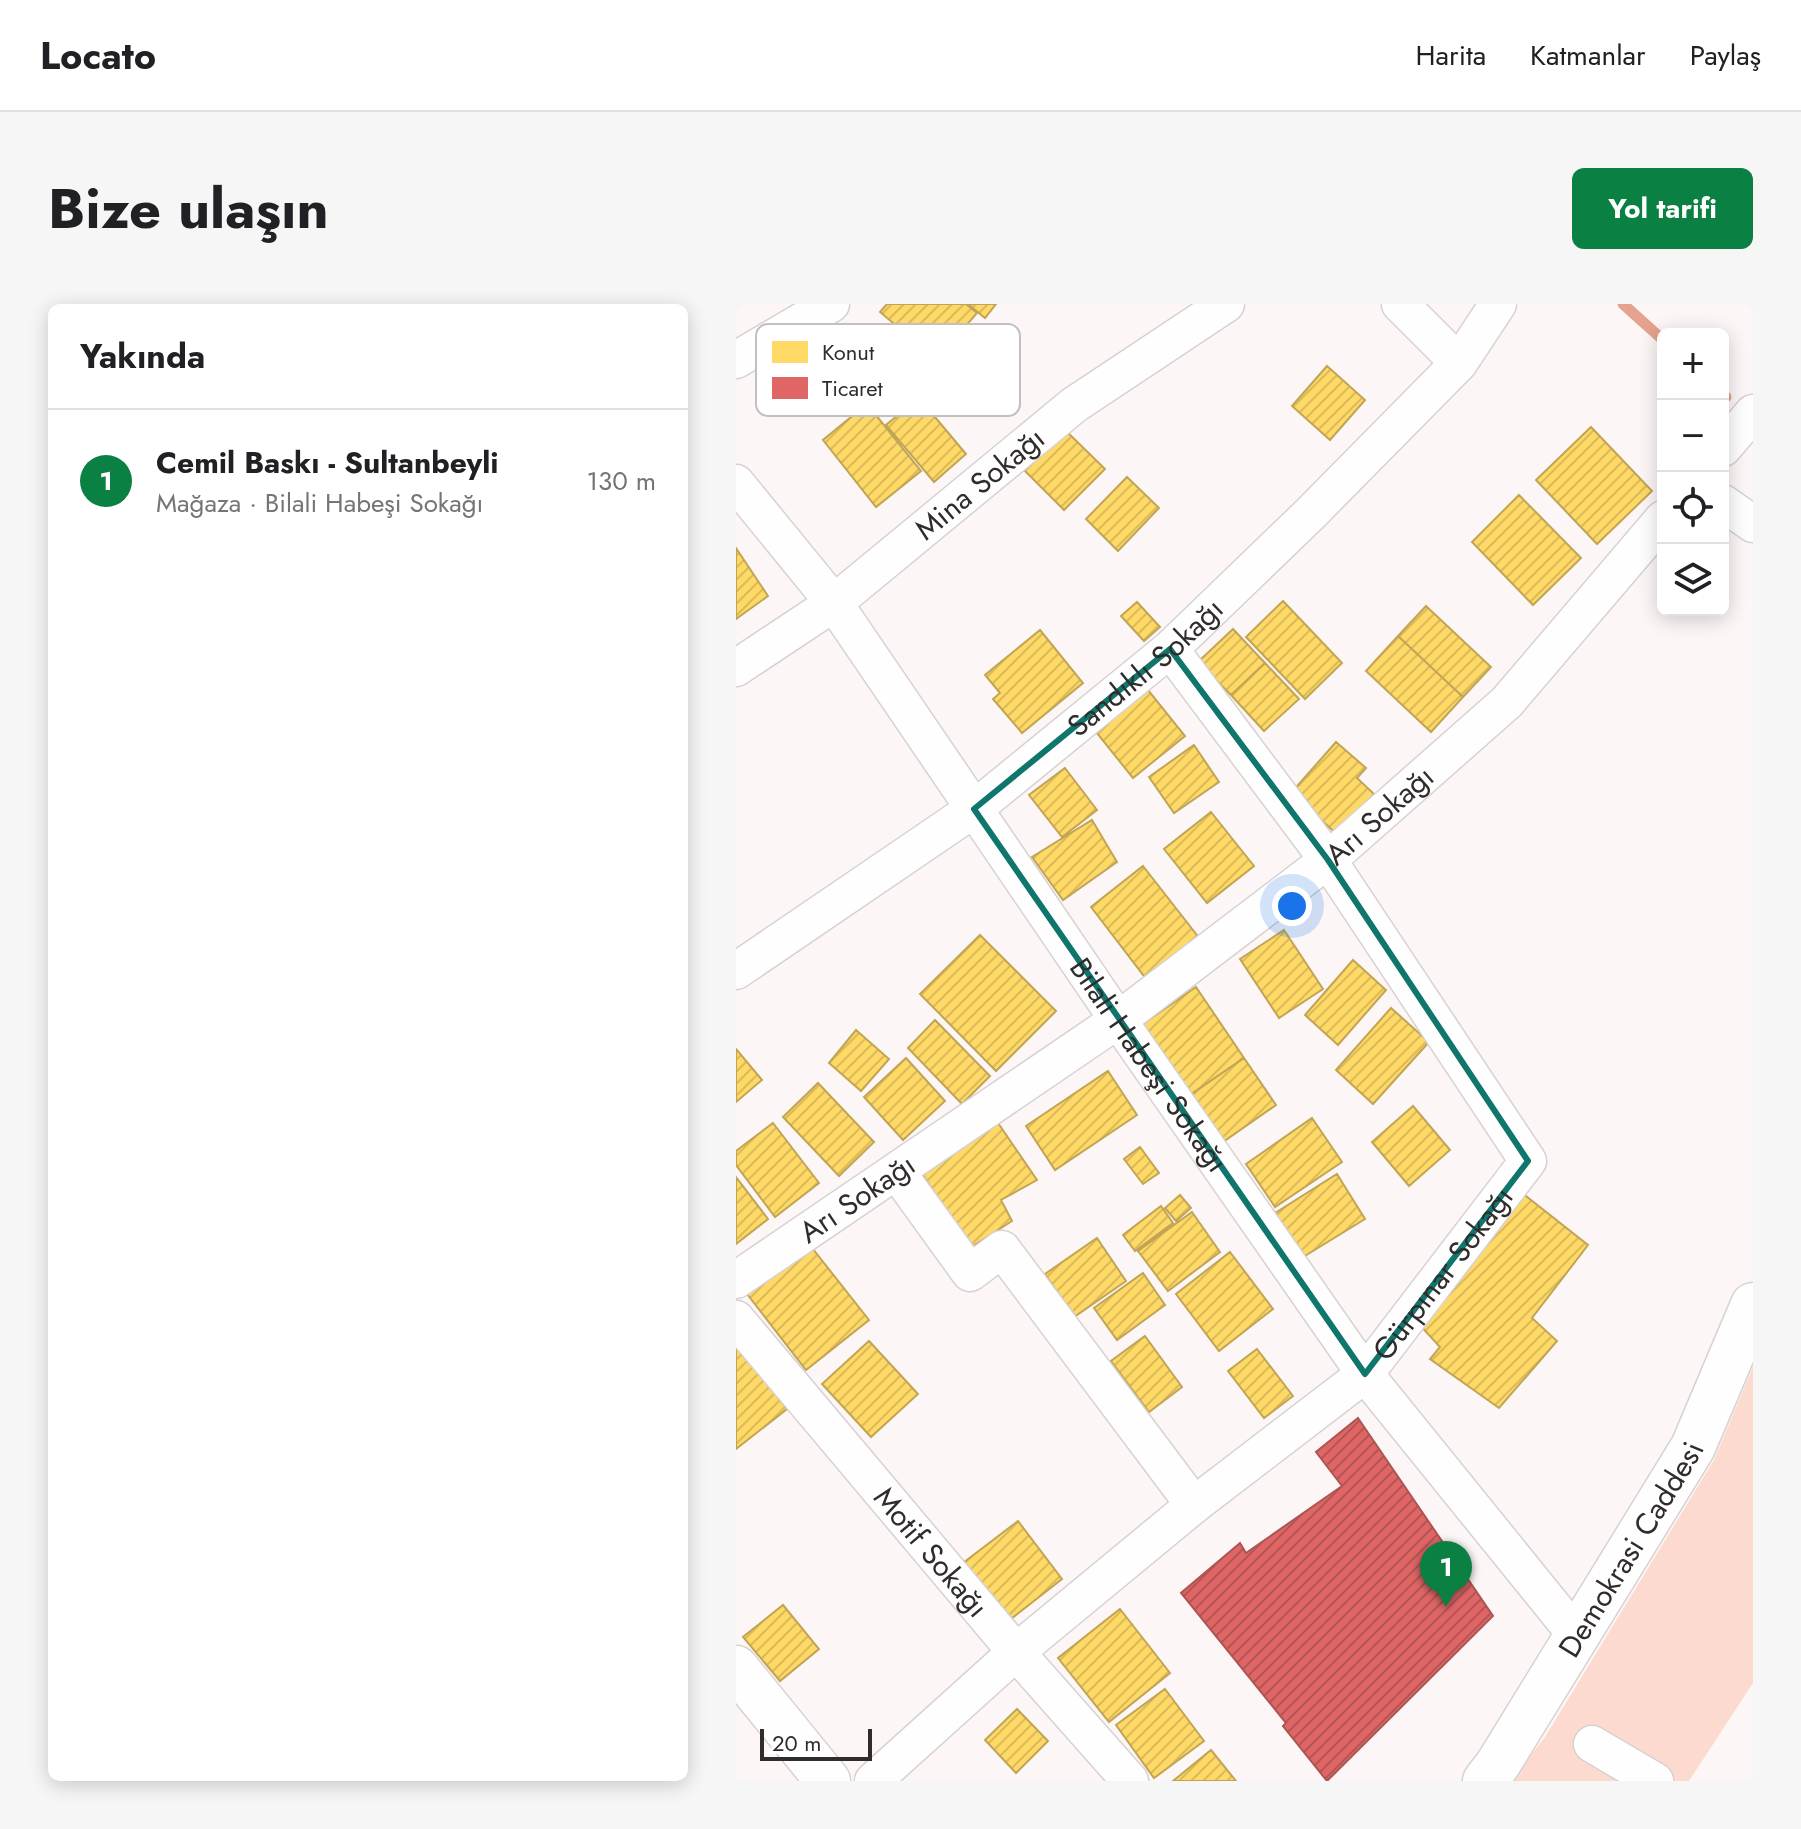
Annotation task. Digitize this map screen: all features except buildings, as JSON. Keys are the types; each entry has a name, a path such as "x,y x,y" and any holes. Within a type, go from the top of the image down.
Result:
{"street":[{"path":"797,324 831,304"},
{"name":"Mina Sokağı","path":"736,668 834,603 1074,405 1226,304"},
{"path":"1400,304 1459,363"},
{"name":"Sandıklı Sokağı","path":"736,971 974,809 1170,649 1311,513 1459,363 1498,304"},
{"path":"736,360 756,348"},
{"path":"1729,441 1753,413"},
{"name":"Bilali Habeşi Sokağı","path":"736,483 834,603 1118,1020 1365,1374 1577,1636"},
{"path":"1729,507 1753,524"},
{"name":"Arı Sokağı","path":"736,1280 1118,1020 1328,860 1507,702 1657,526"},
{"name":"Gürpınar Sokağı","path":"873,1781 1016,1652 1194,1505 1365,1374 1528,1161 1328,860 1170,649"},
{"path":"897,1172 970,1273 1002,1249 1194,1505"},
{"name":"Demokrasi Caddesi","path":"1485,1781 1693,1447 1753,1305"},
{"name":"Motif Sokağı","path":"736,1319 1016,1652 1130,1781"},
{"path":"736,1668 828,1781"},
{"path":"1592,1744 1655,1781"}],"highlighted area":[{"path":"1170,649 1328,860 1528,1161 1365,1374 974,809"}],"shaded area":[{"path":"1753,1367 1753,1683 1689,1781 1511,1781 1545,1737 1714,1460"}],"waterway":[{"path":"1623,304 1657,335"}],"place":[{"name":"Cemil Baskı - Sultanbeyli","path":"1446,1607"}]}
